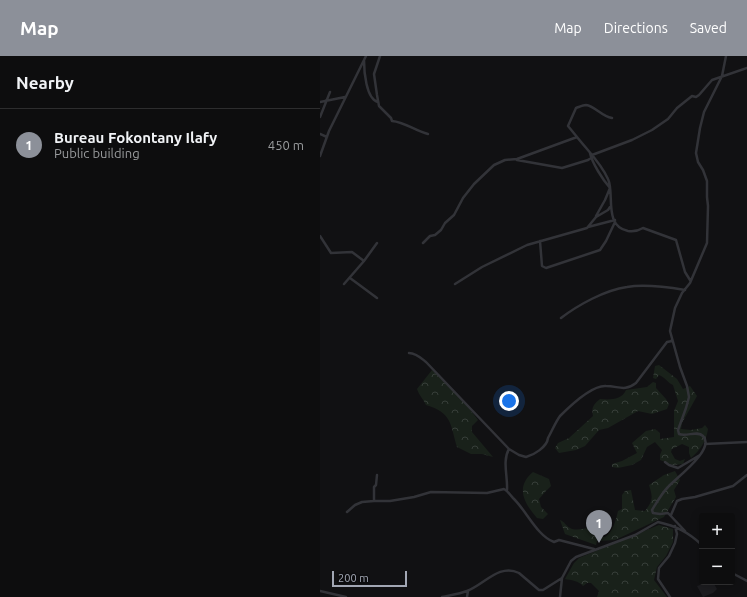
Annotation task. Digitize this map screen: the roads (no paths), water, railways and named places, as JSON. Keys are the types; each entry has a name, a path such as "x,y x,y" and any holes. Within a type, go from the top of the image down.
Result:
{"street":[{"path":"320,156 345,97 366,56"},
{"path":"380,56 374,74 379,106 391,118 392,122 400,122 419,132 428,134"},
{"path":"699,543 685,531 671,515 668,513 655,514 652,510 667,487 705,450 705,439 703,436 699,434 684,436 679,434 678,430 686,408 688,397 687,386 670,331 675,308 690,281 707,243 707,181 698,162 696,153 704,112 722,76 726,56"},
{"path":"364,60 365,78 368,88 373,99 378,102"},
{"path":"423,243 430,236 435,235 441,230 445,223 454,215 463,198 474,184 494,165 505,160 517,160 562,168 588,160 592,156 632,140 652,130 668,120 677,108 692,96 696,97 699,95 712,80 747,68"},
{"path":"320,117 330,92"},
{"path":"320,102 345,97"},
{"path":"612,118 606,117 585,105 576,108 568,126 590,152 609,180 610,206 618,225 625,230 637,231 643,228 676,240 685,272 690,281"},
{"path":"320,134 327,137"},
{"path":"517,160 577,137"},
{"path":"587,228 596,217 610,188"},
{"path":"596,217 608,210 610,206"},
{"path":"454,284 482,266 527,245 615,220"},
{"path":"540,241 542,266 546,268 600,250 606,241 615,220"},
{"path":"320,236 331,253 352,252 364,261"},
{"path":"344,284 377,243"},
{"path":"350,278 377,298"},
{"path":"560,318 587,301 611,290 638,286 685,290"},
{"path":"409,353 413,353 426,362 509,449 526,458 548,442 548,438 560,417 576,402 595,388 606,386 621,389 630,388 668,342 672,341 671,337"},
{"path":"705,444 747,442"},
{"path":"509,449 506,455 508,481 507,490 512,497 520,503 532,522 550,540 554,542 559,540 595,549"},
{"path":"665,462 678,468 702,453"},
{"path":"374,501 374,487 376,485 377,475"},
{"path":"671,515 677,501 734,486 747,475"},
{"path":"347,512 355,505 374,501 390,501 408,498 431,492 481,494 504,489 507,490"},
{"path":"560,597 562,578 571,561 576,557 635,535 658,522 675,526 685,531"},
{"path":"670,597 658,579 659,568 669,556 675,543 677,534 675,526"},
{"path":"442,597 468,591 497,573 506,571 515,571 541,590 562,578"},
{"path":"735,575 747,582"},
{"path":"320,591 346,597"},
{"path":"467,597 468,591"}],"place":[{"name":"Bureau Fokontany Ilafy","path":"599,543"}]}
